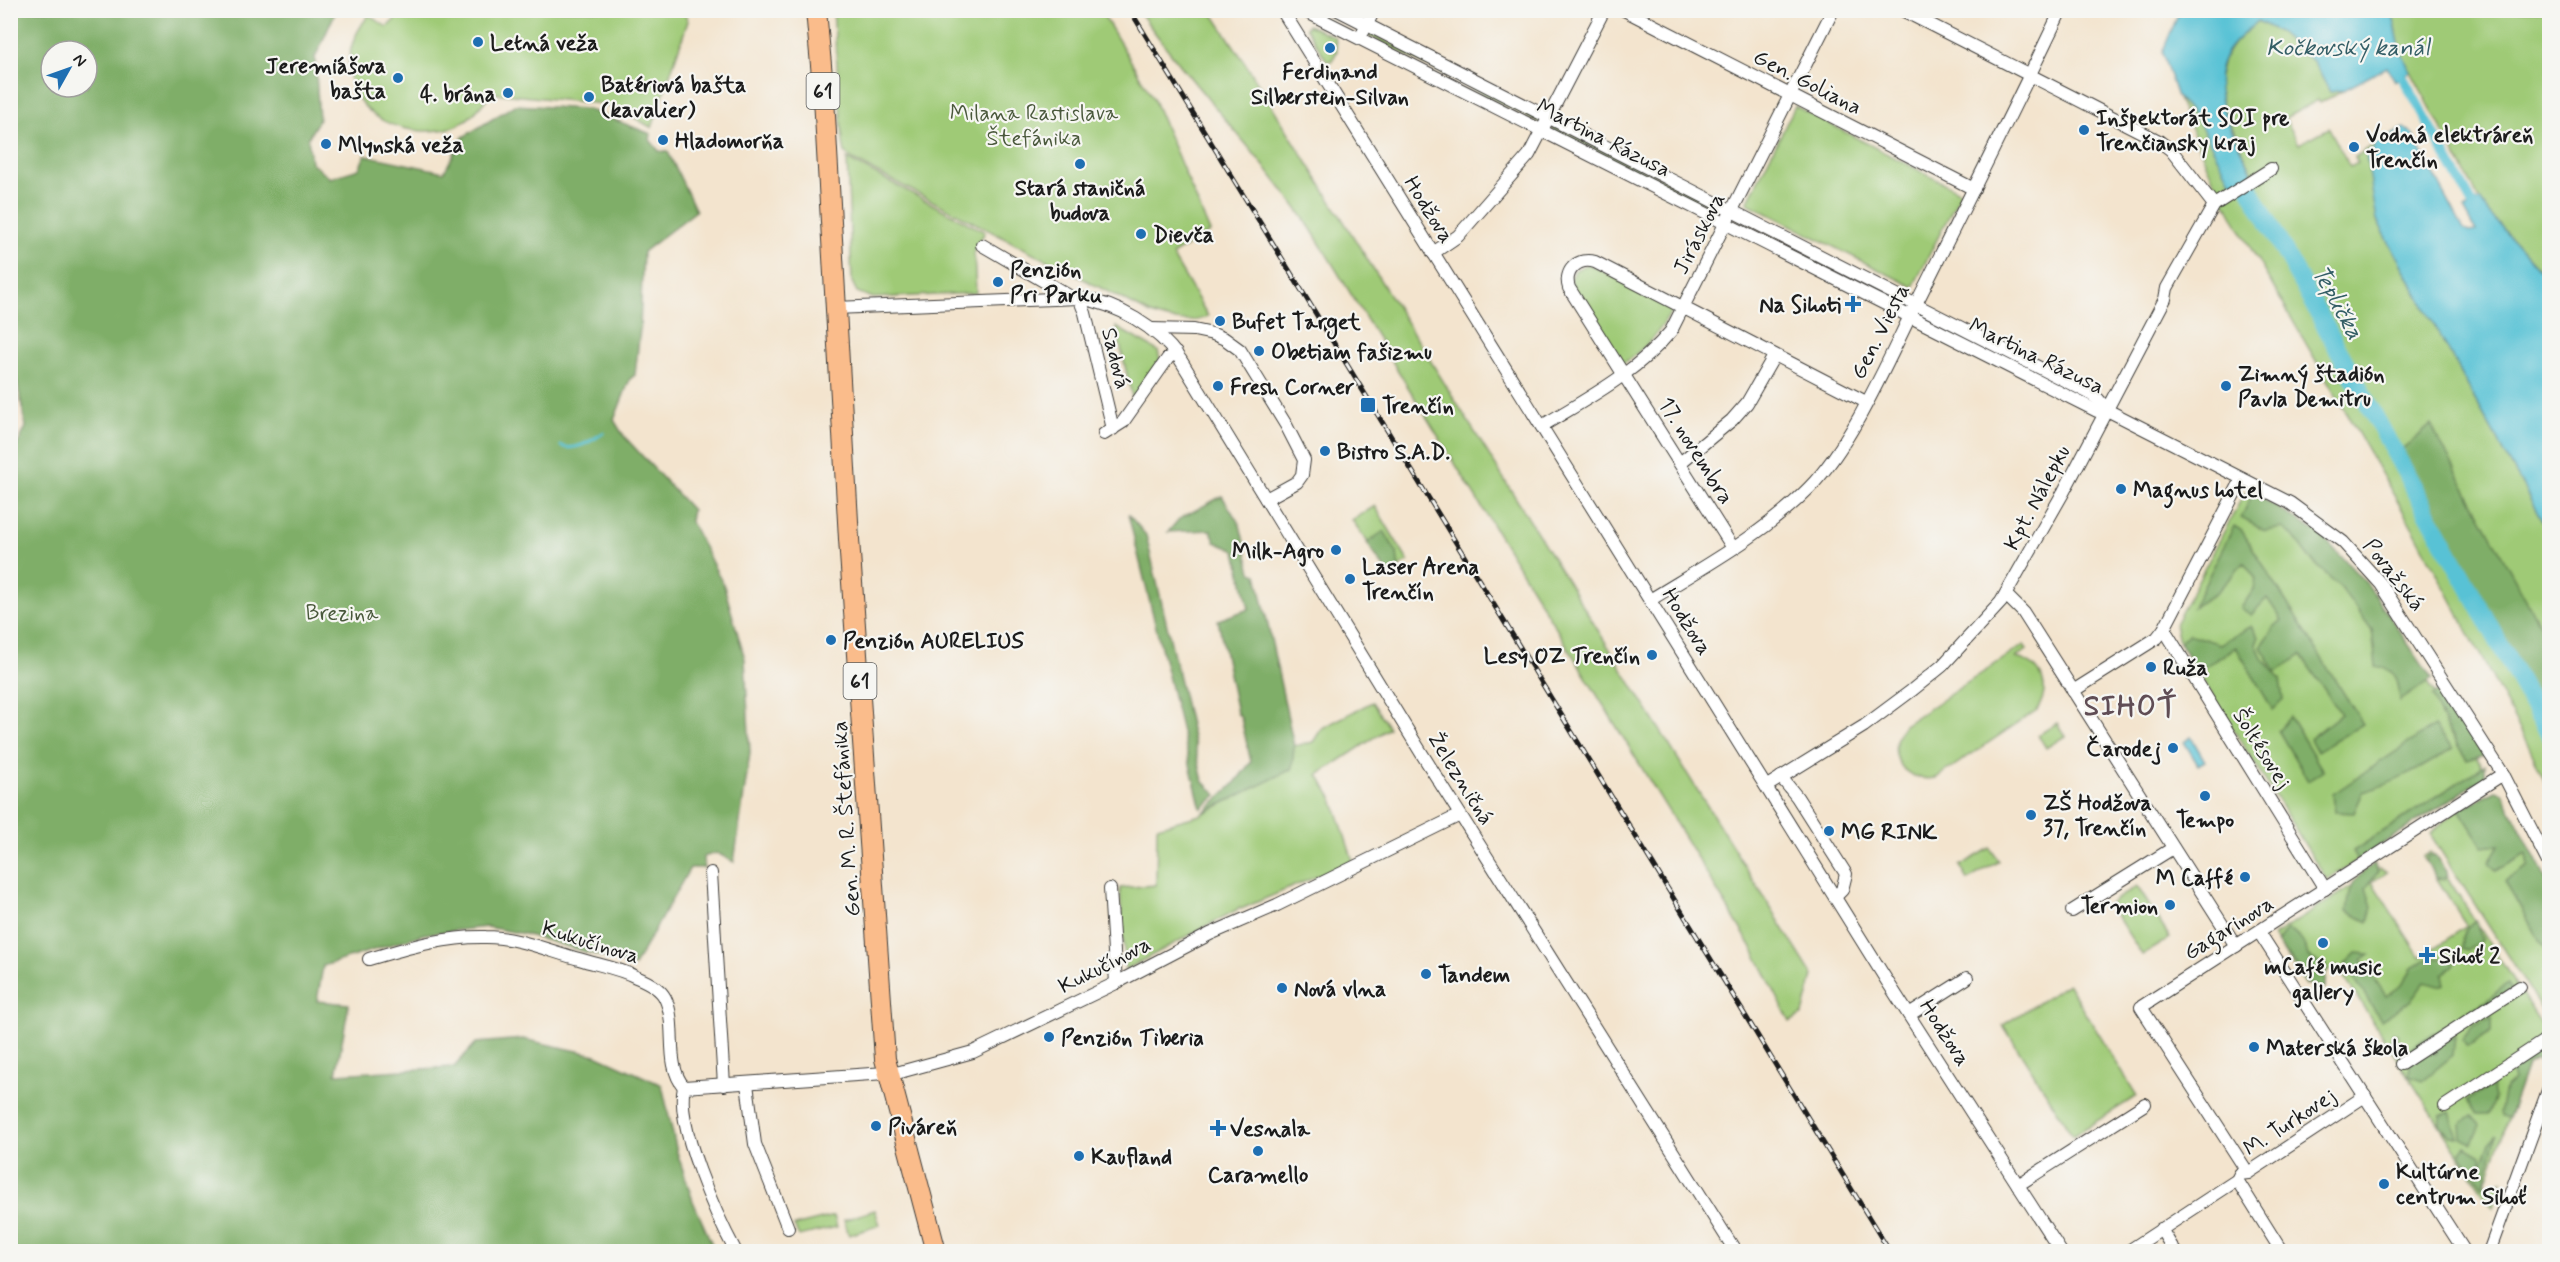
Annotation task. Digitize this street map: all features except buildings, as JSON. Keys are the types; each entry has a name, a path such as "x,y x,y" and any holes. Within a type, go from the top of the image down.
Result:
{"main road":[{"name":"61","path":"816,10 835,308"},
{"name":"Gen. M. R. Štefánika","path":"835,308 885,1059 888,1073"},
{"name":"61","path":"888,1073 936,1251"}],"street":[{"name":"Hodžova","path":"1282,10 1909,1015 2061,1251"},
{"name":"Martina Rázusa","path":"1303,10 2097,411 2107,410"},
{"name":"Martina Rázusa","path":"1338,10 2089,393 2098,399 2107,410"},
{"path":"1360,38 1374,10"},
{"path":"1433,253 1458,236 1530,155 1604,10"},
{"name":"Gen. Goliana","path":"1624,10 1974,189"},
{"name":"Jiráskova","path":"1542,426 1624,375 1655,350 1671,331 1833,10"},
{"path":"1902,10 2159,141 2171,150 2214,205"},
{"name":"Gen. Viesta","path":"1650,600 1763,528 1809,489 1837,452 1866,402 1910,316 2061,10"},
{"name":"Kpt. Nálepku","path":"1767,786 1864,726 1942,666 2007,595 2165,299 2167,288 2214,205 2271,169"},
{"path":"982,245 1075,297"},
{"name":"17. novembra","path":"1733,548 1569,288 1567,283 1569,271 1577,262 1584,260 1595,262 1866,402"},
{"path":"835,308 1075,297 1103,303 1151,329 1194,330 1226,339 1240,350 1286,425 1304,460 1302,475 1297,482 1266,499"},
{"name":"Sadová","path":"1075,297 1085,313 1108,431 1122,422 1168,358 1176,353"},
{"name":"Železničná","path":"1151,329 1176,353 1460,815 1736,1251"},
{"path":"1680,463 1715,436 1747,403 1774,356"},
{"name":"Považská","path":"2107,410 2290,503 2343,542 2367,567 2391,599 2503,774 2550,866"},
{"path":"2073,691 2157,638 2164,629 2242,479"},
{"path":"2007,595 2023,612 2236,946"},
{"name":"Šoltésovej","path":"2164,629 2325,889"},
{"name":"Gagarinova","path":"2242,1176 2141,1007 2503,774"},
{"path":"1781,777 1797,797 1846,874 1842,890 1835,897"},
{"name":"Kukučínova","path":"369,959 427,942 486,936 527,943 634,975 652,984 665,998 671,1025 675,1067 678,1080 684,1087 900,1072 973,1052 1210,934 1277,905 1460,815"},
{"path":"2072,911 2173,848"},
{"path":"711,873 724,1085"},
{"path":"1110,889 1116,982"},
{"path":"2259,932 2465,1251"},
{"path":"1909,1015 1967,978"},
{"path":"2401,1064 2520,987"},
{"path":"2445,1106 2550,1037"},
{"path":"747,1084 755,1144 788,1228"},
{"path":"2489,1251 2550,1085"},
{"path":"684,1087 682,1097 696,1160 714,1207 736,1251"},
{"name":"M. Turkovej","path":"2127,1251 2365,1096"},
{"path":"2018,1185 2145,1104"},
{"name":"M. Turkovej","path":"2242,1176 2282,1251"},
{"path":"2161,1229 2175,1251"}],"green space":[{"name":"Brezina","path":"11,10 336,11 315,58 319,119 308,138 311,162 330,178 359,169 365,155 444,172 463,137 515,105 587,109 651,134 650,140 659,151 668,152 696,211 643,252 640,329 635,375 630,379 614,420 623,435 692,510 690,520 724,586 745,659 750,753 734,862 717,853 703,857 704,868 690,868 634,966 524,934 487,927 424,934 323,966 317,1001 349,1004 336,1074 454,1067 476,1043 523,1039 596,1055 662,1085 677,1152 693,1201 715,1251 11,1251 10,460 26,427 17,381 10,361"},
{"path":"405,10 687,10 685,14 688,21 652,128 623,111 603,104 491,93 472,115 458,125 442,130 424,131 392,125 374,115 361,102 353,87 349,70 350,52 357,33 369,15 387,27"},
{"name":"Milana Rastislava Štefánika","path":"833,11 1101,11 1153,98 1210,232 1172,255 1208,316 1202,319 1180,321 1151,314 851,159 845,153 843,143"},
{"path":"1139,11 1211,11 1813,976 1803,1014 1790,1022 1753,949 1311,229 1270,173 1159,39"},
{"path":"2392,11 2549,11 2549,284 2544,274 2480,200 2401,53"},
{"path":"2258,21 2279,32 2314,62 2330,92 2344,90 2320,103 2318,100 2285,118 2299,144 2329,128 2350,167 2358,163 2355,157 2375,144 2377,220 2549,534 2549,791 2529,747 2414,530 2239,228 2215,183 2177,97 2196,117 2232,183 2252,172 2224,109 2217,85 2223,59 2234,43"},
{"path":"1308,25 1335,37 1337,51 1332,61 1327,61 1306,28"},
{"path":"1369,32 1542,119 1538,122 1369,36"},
{"path":"1795,106 1961,192 1913,287 1747,203"},
{"path":"1552,125 1724,209 1724,214 1552,129"},
{"path":"847,159 985,232 974,251 976,293 873,298 857,292 852,282"},
{"path":"1735,219 1907,305 1903,306"},
{"path":"1588,264 1674,306 1652,339 1621,365 1575,293 1571,279 1575,270"},
{"path":"1116,327 1158,351 1160,360 1136,396 1132,397"},
{"path":"2431,425 2549,642 2549,718 2402,450"},
{"path":"2245,492 2314,534 2379,606 2485,771 2485,777 2327,880 2179,642 2175,624"},
{"path":"2253,493 2320,534 2368,585 2432,679 2400,701 2396,678 2384,668 2376,666 2372,630 2341,588 2309,558 2292,535 2282,528 2265,531 2241,518"},
{"path":"1222,496 1240,525 1251,572 1257,574 1294,746 1292,769 1203,813 1234,784 1251,762 1241,718 1237,713 1218,620 1249,609 1236,551 1215,542 1211,530 1168,532 1179,519"},
{"path":"1375,506 1408,561 1390,574 1352,520"},
{"path":"1128,514 1146,535 1203,781 1217,795 1201,809"},
{"path":"2234,526 2242,531 2363,724 2317,752 2310,739 2341,714 2301,655 2276,672 2261,647 2274,627 2282,620 2267,598 2251,615 2241,608 2254,589 2256,579 2244,563 2215,594 2193,607"},
{"path":"1384,531 1397,553 1399,569 1395,575 1386,571 1367,543"},
{"path":"2252,626 2259,637 2256,643 2262,658 2280,679 2283,700 2273,710 2236,647 2197,672 2179,642 2189,634 2220,644"},
{"path":"2024,645 2027,650 2016,658 2032,665 2038,671 2044,685 2044,693 2037,710 1936,778 1924,779 1906,771 1896,755 1895,746 1904,725"},
{"path":"2441,688 2484,755 2467,760 2446,727 2432,696"},
{"path":"1372,702 1389,728 1318,775 1333,799 1353,861 1240,908 1125,970 1120,888 1156,885 1157,827 1200,815 1292,769 1294,746 1313,742 1322,728"},
{"path":"2290,717 2323,771 2308,781 2278,730"},
{"path":"2057,723 2065,736 2046,748 2038,735"},
{"path":"2434,726 2453,749 2398,779 2363,792 2354,813 2335,812 2333,794"},
{"path":"2485,765 2485,777 2358,860 2353,851"},
{"path":"2496,791 2549,886 2549,1021 2430,834 2459,809"},
{"path":"2496,791 2502,793 2549,885 2549,950 2540,941 2505,881 2529,866 2527,854 2496,871 2489,862 2499,845 2483,847 2459,809"},
{"path":"1990,848 1999,861 1968,880 1960,866"},
{"path":"2431,852 2547,1033 2549,1045 2543,1063 2537,1059 2527,1065 2486,1182 2489,1188 2502,1181 2493,1208 2337,966 2306,985 2273,936 2379,869 2387,872 2372,882 2420,957 2467,926 2423,857"},
{"path":"2435,855 2447,873 2445,879 2436,878 2426,862 2428,856"},
{"path":"2374,864 2378,872 2366,888 2372,907 2368,922 2347,911 2354,883"},
{"path":"2137,886 2170,938 2142,955 2109,904"},
{"path":"2476,920 2482,941 2468,950 2462,948 2465,932"},
{"path":"2287,930 2301,940 2308,957 2326,965 2325,988 2307,984 2303,974 2277,942"},
{"path":"2356,953 2370,954 2362,960 2386,996 2402,985 2412,968 2430,957 2455,960 2454,966 2443,974 2445,984 2438,986 2425,982 2411,1001 2381,1020 2345,964"},
{"path":"2508,983 2512,989 2410,1057 2398,1055 2390,1044 2393,1032 2398,1035 2398,1045 2408,1050 2484,1002"},
{"path":"2068,984 2137,1096 2073,1136 2003,1025"},
{"path":"2492,1017 2492,1032 2467,1046 2462,1039 2473,1025"},
{"path":"2455,1036 2453,1055 2422,1081 2408,1076 2411,1062 2425,1051 2435,1054 2443,1041"},
{"path":"2549,1049 2549,1059 2541,1064 2535,1060 2527,1065 2508,1119 2502,1117 2500,1113 2505,1088 2514,1080 2512,1072 2527,1056"},
{"path":"2492,1086 2495,1097 2488,1114 2477,1114 2467,1100"},
{"path":"2450,1112 2458,1137 2451,1136 2440,1125 2440,1116"},
{"path":"2472,1116 2480,1125 2472,1143 2462,1138 2461,1124"},
{"path":"2497,1134 2483,1187 2460,1153 2466,1146 2481,1155 2482,1164 2490,1142"},
{"path":"875,1210 880,1225 849,1235 844,1220"},
{"path":"834,1216 837,1227 799,1236 794,1226"}],"water":[{"name":"Kočkovský kanál","path":"2180,10 2392,11 2401,52 2411,72 2395,81 2387,67 2344,90 2330,92 2314,62 2279,32 2258,21 2230,48 2223,59 2219,73 2221,102 2226,117 2252,172 2232,184 2196,117 2177,97 2162,53"},
{"path":"2405,128 2413,135 2464,230 2476,231 2464,209 2480,200 2544,274 2549,284 2549,534 2377,220 2366,154 2374,150 2375,144"},
{"path":"2191,737 2205,761 2198,765 2184,742"}],"waterway":[{"name":"Kočkovský kanál","path":"2396,65 2478,214"},
{"name":"Teplička","path":"2232,156 2550,736"},
{"path":"561,446 577,447 603,433"}],"railway":[{"path":"1130,10 1890,1252"}],"place":[{"name":"Letná veža","path":"478,42"},
{"name":"Ferdinand Silberstein-Silvan","path":"1330,48"},
{"name":"Jeremiášova bašta","path":"398,78"},
{"name":"4. brána","path":"508,93"},
{"name":"Batériová bašta (kavalier)","path":"589,97"},
{"name":"Inšpektorát SOI pre Trenčiansky kraj","path":"2084,130"},
{"name":"Hladomorňa","path":"663,140"},
{"name":"Mlynská veža","path":"326,144"},
{"name":"Vodná elektráreň Trenčín","path":"2354,147"},
{"name":"Stará staničná budova","path":"1080,164"},
{"name":"Dievča","path":"1141,234"},
{"name":"Penzión Pri Parku","path":"998,282"},
{"name":"Na Sihoti","path":"1853,304"},
{"name":"Bufet Target","path":"1220,321"},
{"name":"Obetiam fašizmu","path":"1259,351"},
{"name":"Fresh Corner","path":"1218,386"},
{"name":"Zimný štadión Pavla Demitru","path":"2226,386"},
{"name":"Trenčín","path":"1368,405"},
{"name":"Bistro S.A.D.","path":"1325,451"},
{"name":"Magnus hotel","path":"2121,489"},
{"name":"Milk-Agro","path":"1336,550"},
{"name":"Laser Arena Trenčín","path":"1350,579"},
{"name":"Penzión AURELIUS","path":"831,640"},
{"name":"Lesy OZ Trenčín","path":"1652,655"},
{"name":"Ruža","path":"2151,667"},
{"name":"Čarodej","path":"2173,748"},
{"name":"Tempo","path":"2205,796"},
{"name":"ZŠ Hodžova 37, Trenčín","path":"2031,815"},
{"name":"MG RINK","path":"1829,831"},
{"name":"M Caffé","path":"2245,877"},
{"name":"Termion","path":"2170,905"},
{"name":"mCafé music gallery","path":"2323,943"},
{"name":"Sihoť 2","path":"2427,955"},
{"name":"Tandem","path":"1426,974"},
{"name":"Nová vlna","path":"1282,988"},
{"name":"Penzión Tiberia","path":"1049,1037"},
{"name":"Materská škola","path":"2254,1047"},
{"name":"Piváreň","path":"876,1126"},
{"name":"Vesnala","path":"1218,1128"},
{"name":"Caramello","path":"1258,1151"},
{"name":"Kaufland","path":"1079,1156"},
{"name":"Kultúrne centrum Sihoť","path":"2384,1184"}],"district":[{"name":"SIHOŤ","path":"2131,705"}]}
